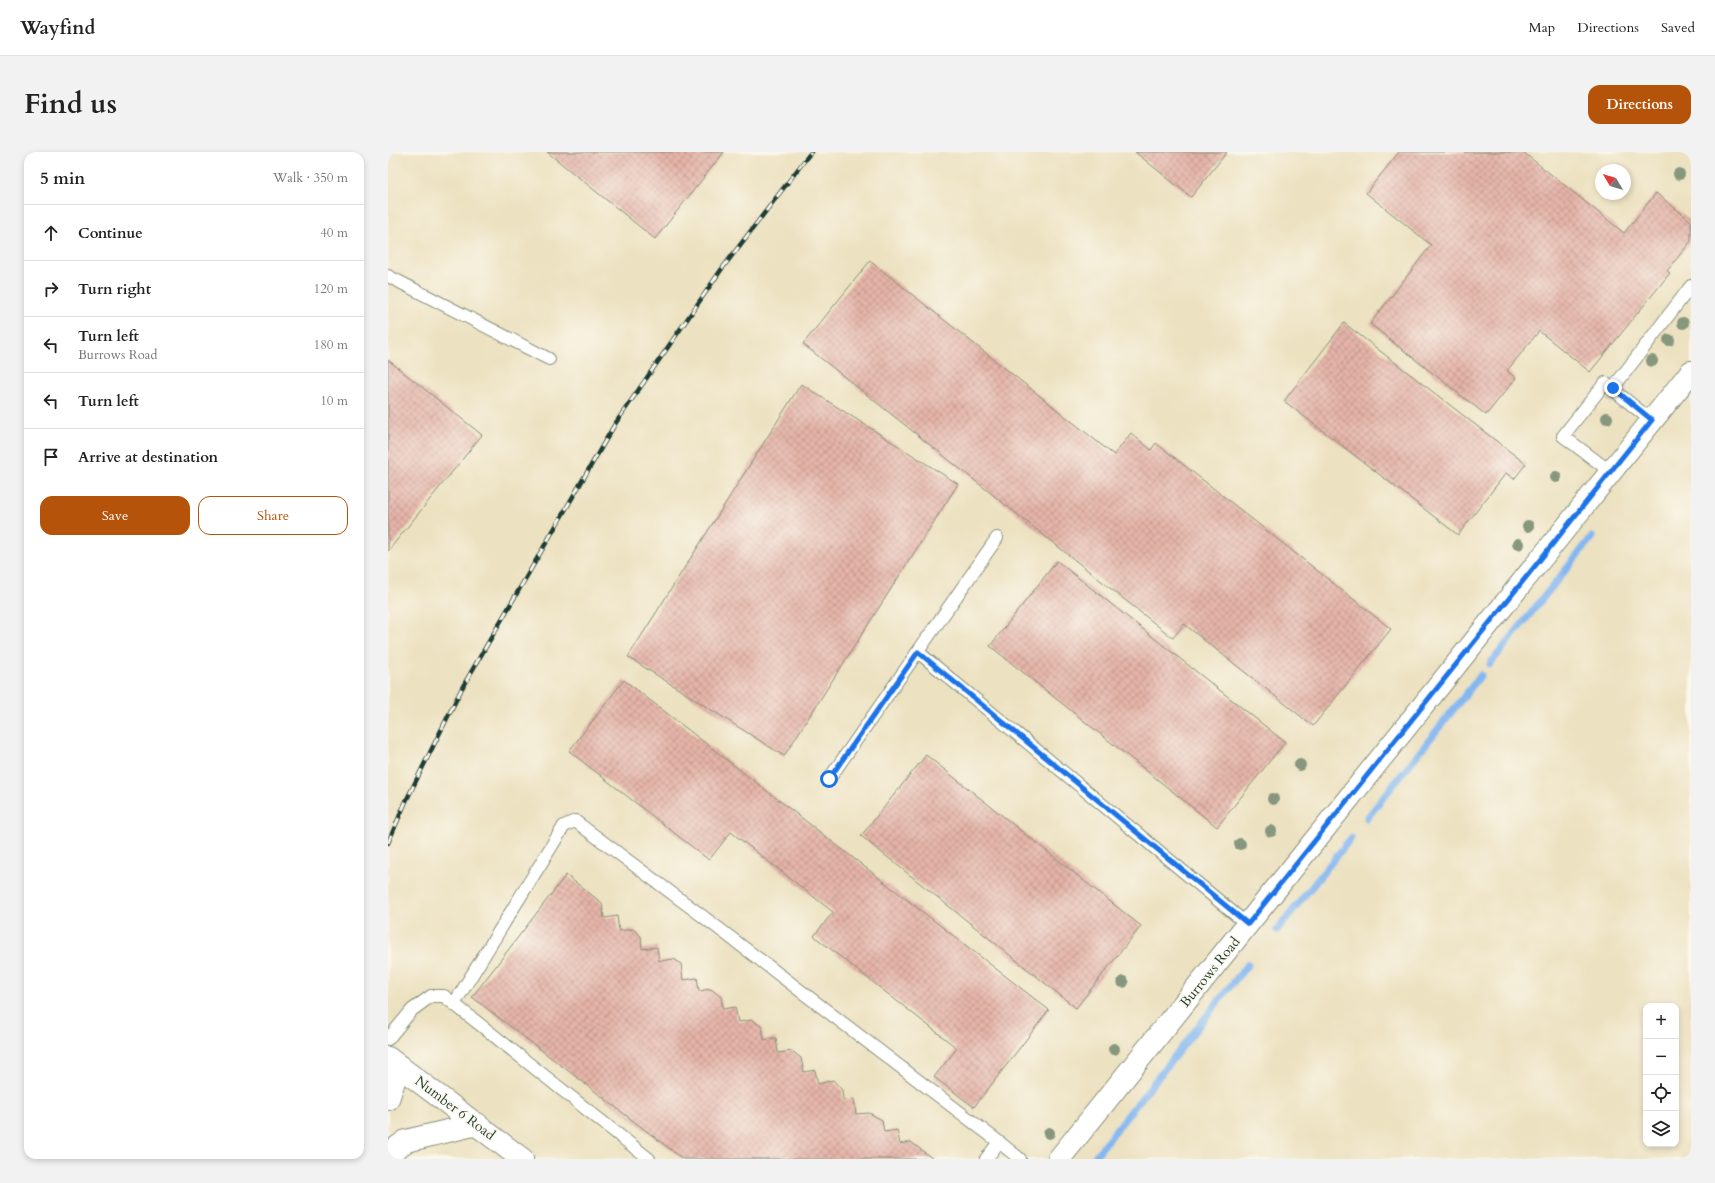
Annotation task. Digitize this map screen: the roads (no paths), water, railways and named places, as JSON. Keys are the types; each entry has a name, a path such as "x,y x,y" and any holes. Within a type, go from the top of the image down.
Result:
{"street":[{"name":"Burrows Road","path":"1059,1159 1691,372"},
{"path":"388,1099 393,1062"},
{"name":"Number 6 Road","path":"393,1062 522,1159"},
{"path":"388,1154 406,1141 477,1124"}],"lane":[{"path":"388,276 549,359"},
{"path":"1613,388 1691,286"},
{"path":"1611,472 1563,436 1605,383 1652,420"},
{"path":"829,779 998,538"},
{"path":"918,652 1248,924"},
{"path":"454,1004 564,826 575,821 701,915 1020,1159"},
{"path":"388,1039 412,1010 431,996 444,996 649,1159"},
{"path":"986,1159 999,1142"}],"waterway":[{"path":"1490,664 1592,537"},
{"path":"1367,818 1481,675"},
{"path":"1277,930 1351,838"},
{"path":"1093,1159 1248,964"}],"railway":[{"path":"388,843 406,801 462,688 615,424 721,270 811,152"}]}
